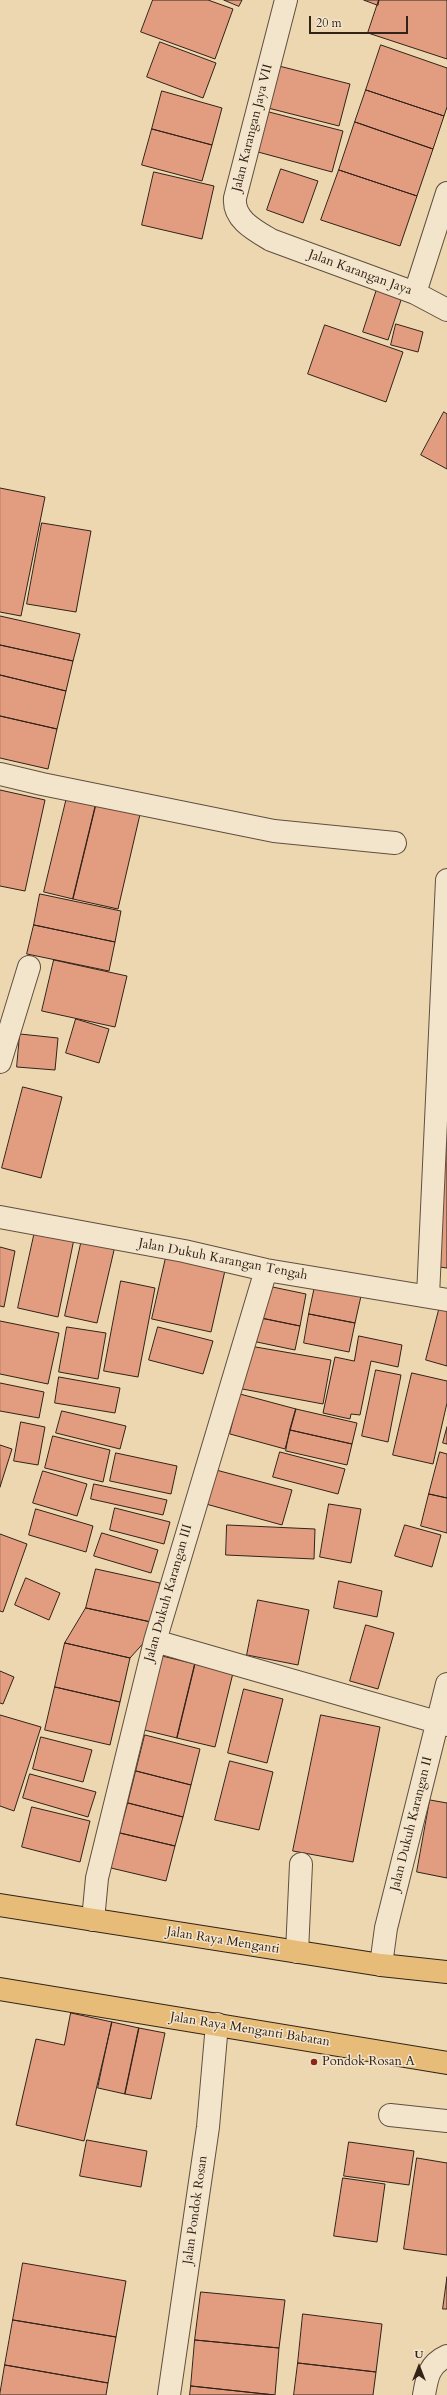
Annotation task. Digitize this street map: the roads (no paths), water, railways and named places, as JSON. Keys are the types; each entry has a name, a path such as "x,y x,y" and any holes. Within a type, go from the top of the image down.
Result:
{"main road":[{"name":"Jalan Raya Menganti","path":"0,1905 381,1965 447,1972"},
{"name":"Jalan Raya Menganti Babatan","path":"0,1989 447,2063"}],"street":[{"name":"Jalan Karangan Jaya VII","path":"271,240 244,221 237,214 234,205 286,0"},
{"path":"415,293 447,193"},
{"name":"Jalan Karangan Jaya","path":"271,240 415,293 447,310"},
{"path":"0,774 42,784 274,831 395,843"},
{"path":"438,1298 447,880"},
{"path":"0,1062 29,967"},
{"name":"Jalan Dukuh Karangan Tengah","path":"0,1217 184,1251 266,1270 438,1298"},
{"name":"Jalan Dukuh Karangan III","path":"93,1920 97,1878 170,1584 266,1270"},
{"path":"155,1641 442,1724"},
{"name":"Jalan Dukuh Karangan II","path":"381,1965 386,1928 442,1724 447,1684"},
{"path":"296,1952 302,1864"},
{"name":"Jalan Pondok Rosan","path":"169,2395 208,2127 218,2024"},
{"path":"390,2115 447,2121"},
{"path":"424,2395 427,2378 436,2361 447,2356"}],"place":[{"name":"Pondok Rosan A","path":"314,2062"}]}
